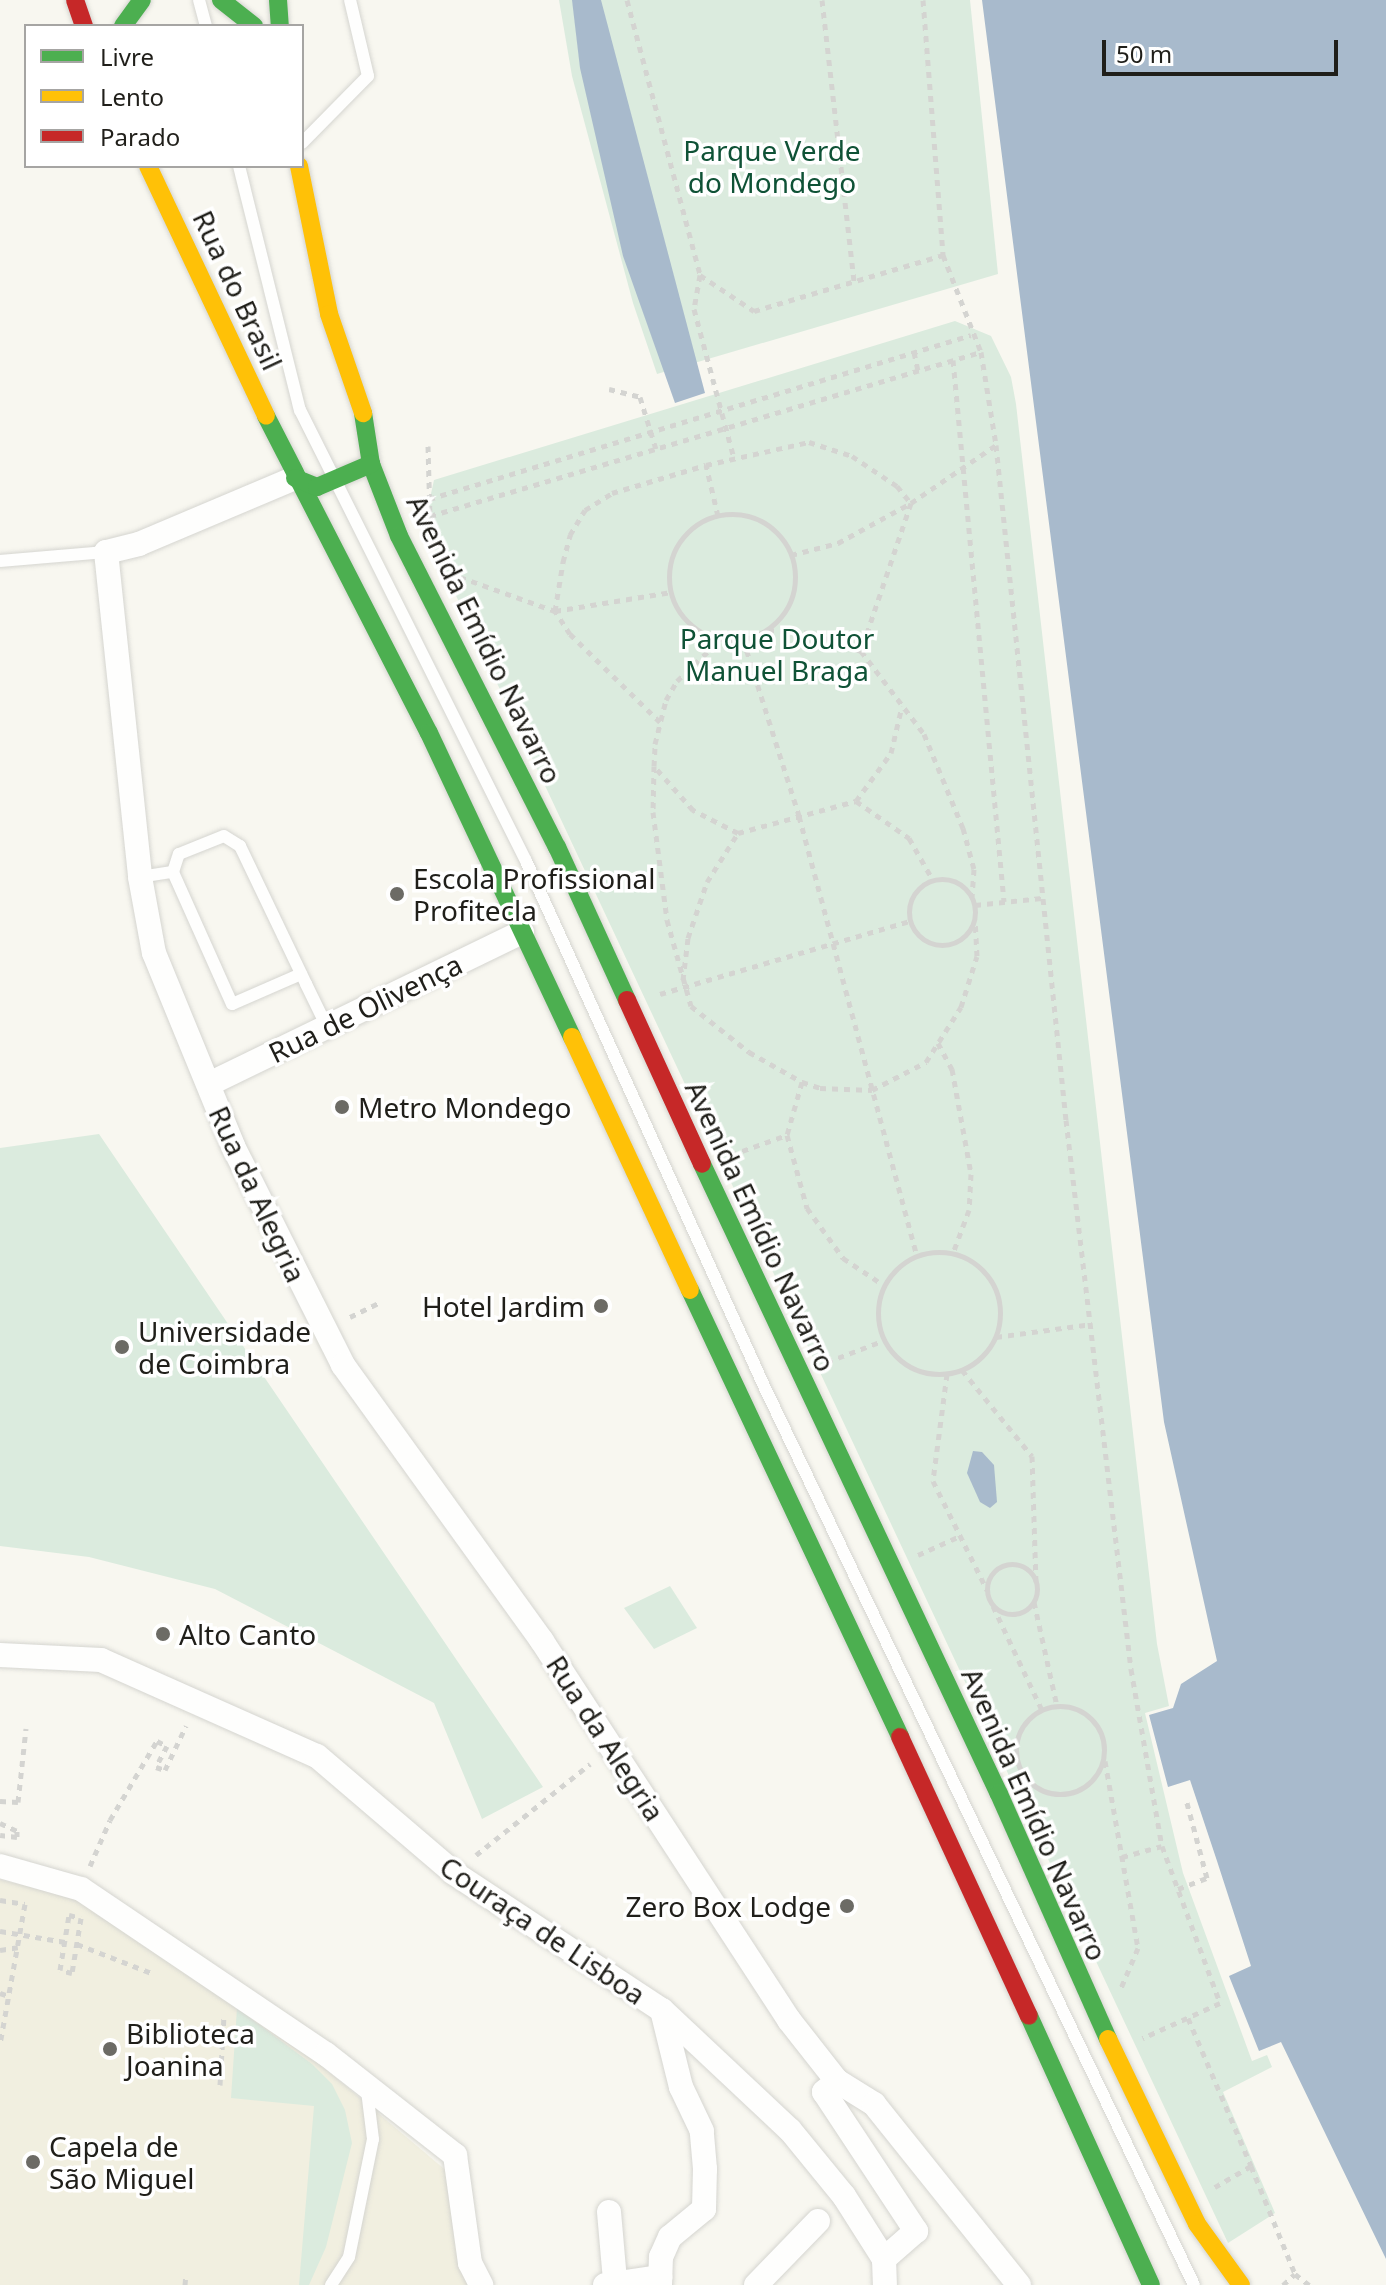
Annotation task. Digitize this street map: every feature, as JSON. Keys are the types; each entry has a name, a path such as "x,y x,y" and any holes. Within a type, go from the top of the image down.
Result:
{"main road":[{"path":"75,0 83,24"},
{"path":"124,24 142,0"},
{"path":"221,0 251,24"},
{"path":"278,0 280,24"},
{"name":"Rua do Brasil","path":"149,168 295,478"},
{"name":"Avenida Emídio Navarro","path":"299,168 329,314 363,413 371,464 399,536 557,847 797,1373 999,1794 1154,2143 1197,2224 1241,2285"},
{"path":"295,478 317,487 335,484 371,464"},
{"path":"295,478 429,733 943,1828 1151,2285"}],"street":[{"path":"106,552 139,544 295,478"},
{"name":"Rua da Alegria","path":"106,552 140,877 154,953 280,1246 343,1365 612,1746 789,2020 837,2081 874,2104 1019,2285"},
{"name":"Rua de Olivença","path":"209,1084 522,932"},
{"name":"Couraça de Lisboa","path":"0,1655 101,1660 199,1700 317,1756 454,1873 662,2010 790,2130 844,2196 884,2259"},
{"path":"0,1866 81,1889 364,2081 455,2155 470,2263 481,2285"},
{"path":"609,2212 610,2282 660,2281 670,2237 704,2209 702,2131 681,2087 662,2010"},
{"path":"837,2081 824,2092 916,2231 884,2259 885,2285"},
{"path":"756,2285 818,2221"}],"lane":[{"path":"199,0 205,24"},
{"path":"304,141 368,76 350,0"},
{"path":"240,168 300,410 526,861 772,1402 1194,2285"},
{"path":"0,561 106,552"},
{"path":"301,974 232,1004 173,872 179,854 224,836 240,846 327,1027"},
{"path":"140,877 173,872"},
{"path":"331,2285 349,2257 373,2139 374,2118 364,2081"}],"path":[{"path":"627,0 700,275 694,309 733,455"},
{"path":"822,0 854,282"},
{"path":"923,0 943,255 971,335 981,352 996,445 1042,898 1131,1669 1162,1846 1220,2003 1143,2038"},
{"path":"700,275 754,311 943,255"},
{"path":"429,499 971,335"},
{"path":"914,352 918,371"},
{"path":"430,516 981,352"},
{"path":"953,360 1004,902"},
{"path":"609,389 640,397 656,449"},
{"path":"661,722 570,634 555,611 570,535 585,510 612,493 733,455 809,442 861,461 911,503"},
{"path":"791,555 838,543 911,503 996,445"},
{"path":"428,446 430,516 441,538"},
{"path":"706,465 718,516"},
{"path":"861,651 911,503"},
{"path":"721,639 677,681 661,722 654,766 653,812 667,920 683,985 691,1006 749,1052 802,1082 820,1088 872,1090 926,1062 961,1007 977,956 972,897 974,869 963,828 924,734 861,651 811,633 767,630 743,639 721,639 698,630 681,614 671,592 669,574 681,540 693,527 718,516 749,516 767,524 791,555 792,597 767,630"},
{"path":"455,566 461,580 555,611 671,592"},
{"path":"743,639 799,816 917,1256"},
{"path":"683,985 688,938 707,882 738,833 856,801 891,753 902,705"},
{"path":"654,766 693,810 738,833"},
{"path":"856,801 909,838 933,880"},
{"path":"972,897 955,881 933,880 911,900 910,921 925,940 949,944 961,939 975,920"},
{"path":"975,905 1042,898"},
{"path":"655,996 683,985 910,921"},
{"path":"938,1043 952,1069 971,1174 969,1210 953,1253"},
{"path":"802,1082 787,1135 807,1208 843,1258 885,1286"},
{"path":"729,1156 787,1135"},
{"path":"953,1253 984,1271 994,1286 1000,1302 996,1337 988,1351 962,1370 947,1374 911,1367 885,1340 879,1322 885,1286 917,1256 953,1253"},
{"path":"996,1337 1092,1324"},
{"path":"827,1362 885,1340"},
{"path":"962,1370 1032,1456 1034,1602 1057,1706"},
{"path":"947,1374 933,1481 1042,1710"},
{"path":"917,1555 960,1536"},
{"path":"988,1594 996,1569 1007,1564 1030,1572 1036,1582"},
{"path":"988,1594 1004,1613 1026,1610 1034,1602"},
{"path":"81,1889 110,1820 157,1741 167,1746 156,1767 165,1770 199,1700"},
{"path":"1105,1757 1093,1781 1069,1795 1041,1791 1030,1783 1017,1762 1017,1737 1042,1710 1057,1706 1083,1712 1093,1720 1105,1757 1138,1948 1121,1989"},
{"path":"0,1801 18,1802 26,1728"},
{"path":"454,1873 612,1746"},
{"path":"1178,1889 1207,1878 1186,1799"},
{"path":"0,1823 17,1831 17,1837 0,1835"},
{"path":"1122,1857 1162,1846"},
{"path":"0,1900 25,1904 0,2042"},
{"path":"69,1915 81,1918 77,1944 72,1973 60,1970 69,1915"},
{"path":"0,1931 65,1942"},
{"path":"77,1944 170,1980"},
{"path":"0,1950 18,1947"},
{"path":"0,1993 9,1996"},
{"path":"220,2085 223,2018"},
{"path":"1188,2018 1295,2274 1309,2285"},
{"path":"1210,2190 1251,2166"},
{"path":"185,2285 186,2274"},
{"path":"1283,2285 1295,2274"}],"shaded area":[{"path":"0,1880 78,1897 315,2060 449,2173 470,2285 0,2285"}],"green space":[{"name":"Parque Verde do Mondego","path":"559,0 970,0 998,274 657,374 633,303 572,76"},
{"name":"Parque Doutor Manuel Braga","path":"955,321 991,336 1011,377 1016,404 1157,1644 1169,1706 1145,1713 1183,1873 1252,2061 1267,2055 1272,2067 1223,2092 1275,2213 1228,2243 429,538 427,512 434,480"},
{"name":"Universidade de Coimbra","path":"99,1134 543,1787 482,1819 434,1703 215,1589 89,1557 0,1546 0,1148"},
{"path":"670,1586 697,1628 654,1649 624,1608"},
{"path":"237,2008 312,2064 332,2084 345,2110 352,2143 326,2247 309,2285 299,2285 314,2106 231,2098"}],"water":[{"path":"572,0 601,0 705,393 675,403 623,256 580,68"},
{"path":"982,0 1386,0 1386,2259 1281,2042 1259,2051 1229,1976 1251,1966 1217,1861 1190,1780 1168,1787 1149,1715 1173,1708 1181,1684 1217,1661 1164,1422"},
{"path":"973,1451 982,1452 994,1465 997,1502 990,1508 980,1502 967,1473"}],"traffic: fast":[{"path":"124,24 142,0"},
{"path":"221,0 251,24"},
{"path":"278,0 280,24"},
{"path":"363,413 371,464 399,536 557,847 627,1000"},
{"path":"266,416 429,733 572,1037"},
{"path":"295,478 317,487 371,464"},
{"path":"702,1164 999,1794 1108,2039"},
{"path":"690,1290 900,1737"},
{"path":"1029,2016 1151,2285"}],"traffic: slow":[{"path":"149,168 266,416"},
{"path":"299,168 329,314 363,413"},
{"path":"572,1037 690,1290"},
{"path":"1108,2039 1197,2224 1241,2285"}],"traffic: jam":[{"path":"75,0 83,24"},
{"path":"627,1000 702,1164"},
{"path":"900,1737 1029,2016"}],"place":[{"name":"Escola Profissional Profitecla","path":"397,894"},
{"name":"Metro Mondego","path":"342,1107"},
{"name":"Hotel Jardim","path":"601,1306"},
{"name":"Universidade de Coimbra","path":"122,1347"},
{"name":"Alto Canto","path":"163,1634"},
{"name":"Zero Box Lodge","path":"847,1906"},
{"name":"Biblioteca Joanina","path":"110,2049"},
{"name":"Capela de São Miguel","path":"33,2162"}]}
